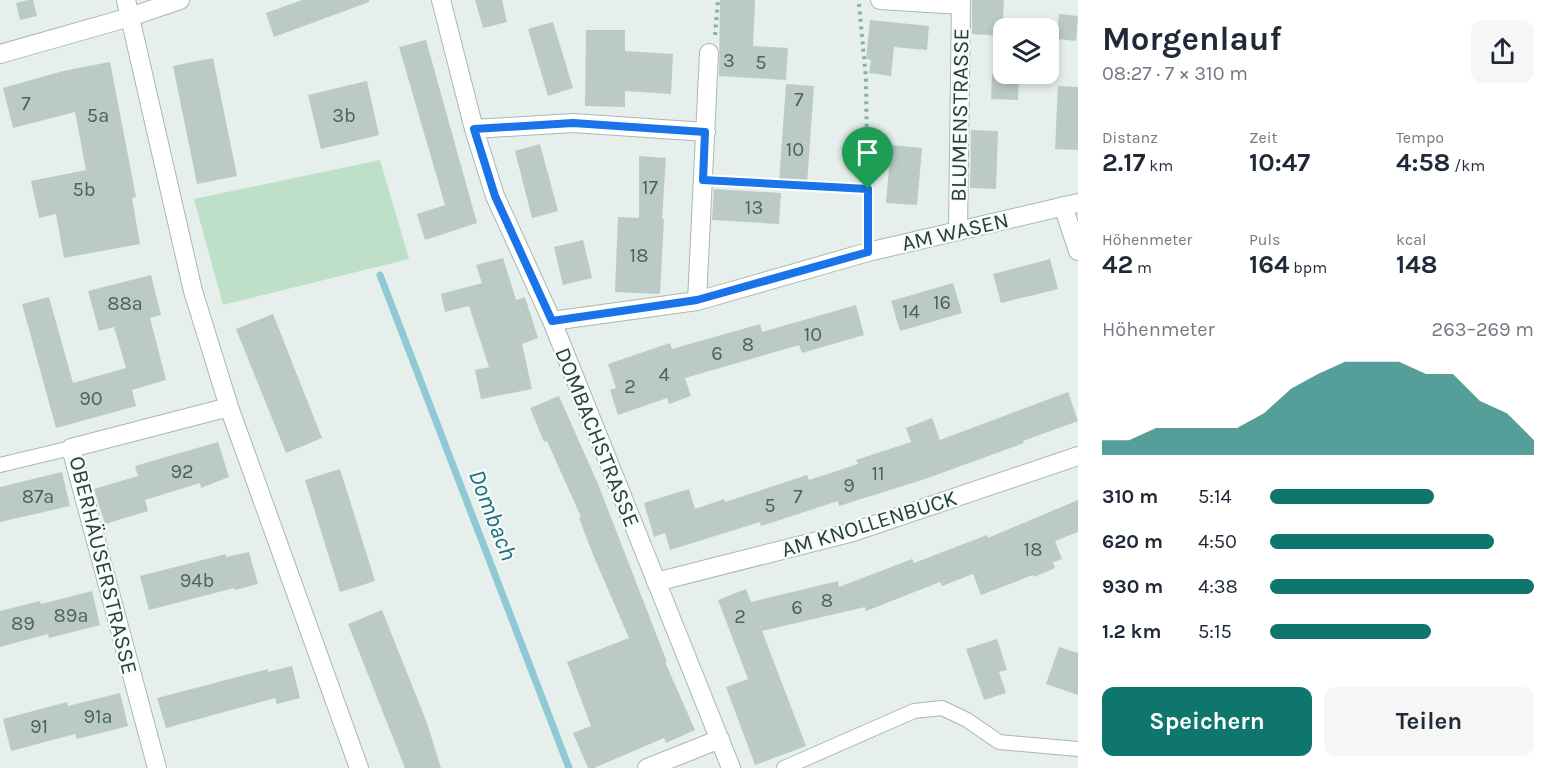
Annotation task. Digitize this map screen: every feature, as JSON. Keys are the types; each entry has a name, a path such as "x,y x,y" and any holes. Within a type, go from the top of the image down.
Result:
{"street":[{"path":"0,54 128,9 180,0"},
{"name":"DOMBACHSTRASSE","path":"441,0 474,129 495,196 552,321 731,768"},
{"path":"880,0 961,3"},
{"name":"BLUMENSTRASSE","path":"958,231 961,3"},
{"path":"128,9 193,291 229,407 359,768"},
{"path":"697,300 709,53"},
{"path":"474,129 573,123 705,132"},
{"path":"1072,211 1078,251"},
{"name":"AM WASEN","path":"552,321 697,300 868,252 958,231 1072,211"},
{"name":"OBERHÄUSERSTRASSE","path":"157,768 71,448 229,407"},
{"name":"AM KNOLLENBUCK","path":"656,582 853,532 1078,456"},
{"path":"647,768 720,739"}],"lane":[{"path":"0,465 71,448"},
{"path":"784,768 914,711 942,708 967,720 999,742 1078,749"}],"path":[{"path":"709,53 716,32 718,0"},
{"path":"859,0 866,79 868,252"},
{"path":"703,180 868,189"}],"green space":[{"path":"380,160 409,259 223,305 194,199"}],"building":[{"path":"33,0 37,16 20,20 16,3"},
{"path":"302,0 369,0 369,2 274,37 266,13"},
{"path":"475,0 502,0 507,22 483,28"},
{"path":"720,0 755,0 753,46 788,48 786,80 719,76"},
{"path":"972,0 1004,0 1003,18 993,18 993,35 972,34"},
{"path":"1059,14 1078,16 1076,41 1059,39"},
{"path":"870,20 929,26 927,50 894,47 891,76 869,73 871,60 866,59"},
{"path":"553,22 573,88 548,96 528,29"},
{"path":"586,30 625,30 625,51 673,54 671,94 625,91 625,107 585,106"},
{"path":"426,40 477,223 425,240 417,214 445,205 399,47"},
{"path":"213,58 237,176 197,184 173,66"},
{"path":"110,62 136,197 132,198 140,244 64,258 56,214 39,218 31,181 86,170 75,112 13,128 3,88 63,71"},
{"path":"992,74 993,84 1019,84 1018,100 991,99"},
{"path":"367,81 379,135 321,149 308,95"},
{"path":"786,84 814,86 807,184 779,183"},
{"path":"1058,86 1078,87 1078,150 1055,149"},
{"path":"971,130 998,131 996,189 970,188"},
{"path":"540,144 558,211 532,218 515,151"},
{"path":"891,145 922,148 917,205 886,203"},
{"path":"639,156 666,158 660,294 615,292 618,217 639,218"},
{"path":"714,189 781,193 779,224 712,220"},
{"path":"583,240 592,278 563,285 554,247"},
{"path":"503,258 516,300 525,297 538,338 522,344 532,389 481,399 475,370 489,367 469,306 445,312 441,294 482,283 476,265"},
{"path":"1050,259 1058,289 1001,303 993,274"},
{"path":"151,275 161,315 150,318 166,380 132,390 136,406 56,428 22,304 49,297 73,383 126,368 114,327 99,331 88,291"},
{"path":"953,283 962,313 900,331 891,301"},
{"path":"856,305 864,335 802,353 799,345 685,378 691,396 669,404 667,398 618,415 610,390 616,388 608,364 670,343 672,349 760,324 762,332"},
{"path":"273,314 322,438 286,453 236,329"},
{"path":"1068,392 1078,421 925,479 839,506 838,501 761,526 760,522 670,550 665,533 654,537 644,503 689,489 695,509 724,499 725,502 807,475 809,480 858,464 856,460 911,442 906,428 932,418 940,440"},
{"path":"559,396 598,484 667,662 665,662 695,730 666,743 664,738 594,768 588,768 573,733 591,726 567,662 629,638 594,557 579,518 581,517 530,408"},
{"path":"218,442 229,477 201,488 200,483 145,500 148,511 105,524 94,489 138,476 135,466"},
{"path":"340,469 375,581 340,592 305,480"},
{"path":"62,472 70,506 0,522 0,487"},
{"path":"1078,500 1078,532 1055,541 1062,559 1053,562 1055,568 1034,577 1033,575 981,595 973,574 942,586 940,582 866,611 865,607 762,631 806,746 755,765 726,687 748,679 718,600 746,589 751,602 838,581 839,587 912,559 914,563 987,535 988,538"},
{"path":"249,552 258,584 149,610 140,576 226,554 226,557"},
{"path":"92,591 100,625 49,638 48,634 0,647 0,611 40,601 41,604"},
{"path":"382,610 427,723 441,768 405,768 348,624"},
{"path":"997,639 1007,670 999,672 1006,693 984,700 966,649"},
{"path":"1059,647 1078,653 1078,695 1046,684"},
{"path":"292,666 300,698 277,704 275,698 166,728 157,698 268,669 268,672"},
{"path":"120,693 128,726 77,739 75,734 11,751 3,719 67,702 68,706"}],"waterway":[{"name":"Dombach","path":"380,275 569,768"}],"route":[{"path":"573,123 705,132 703,180 868,189 868,252 697,300 552,321 495,196 474,129 573,123"}]}
